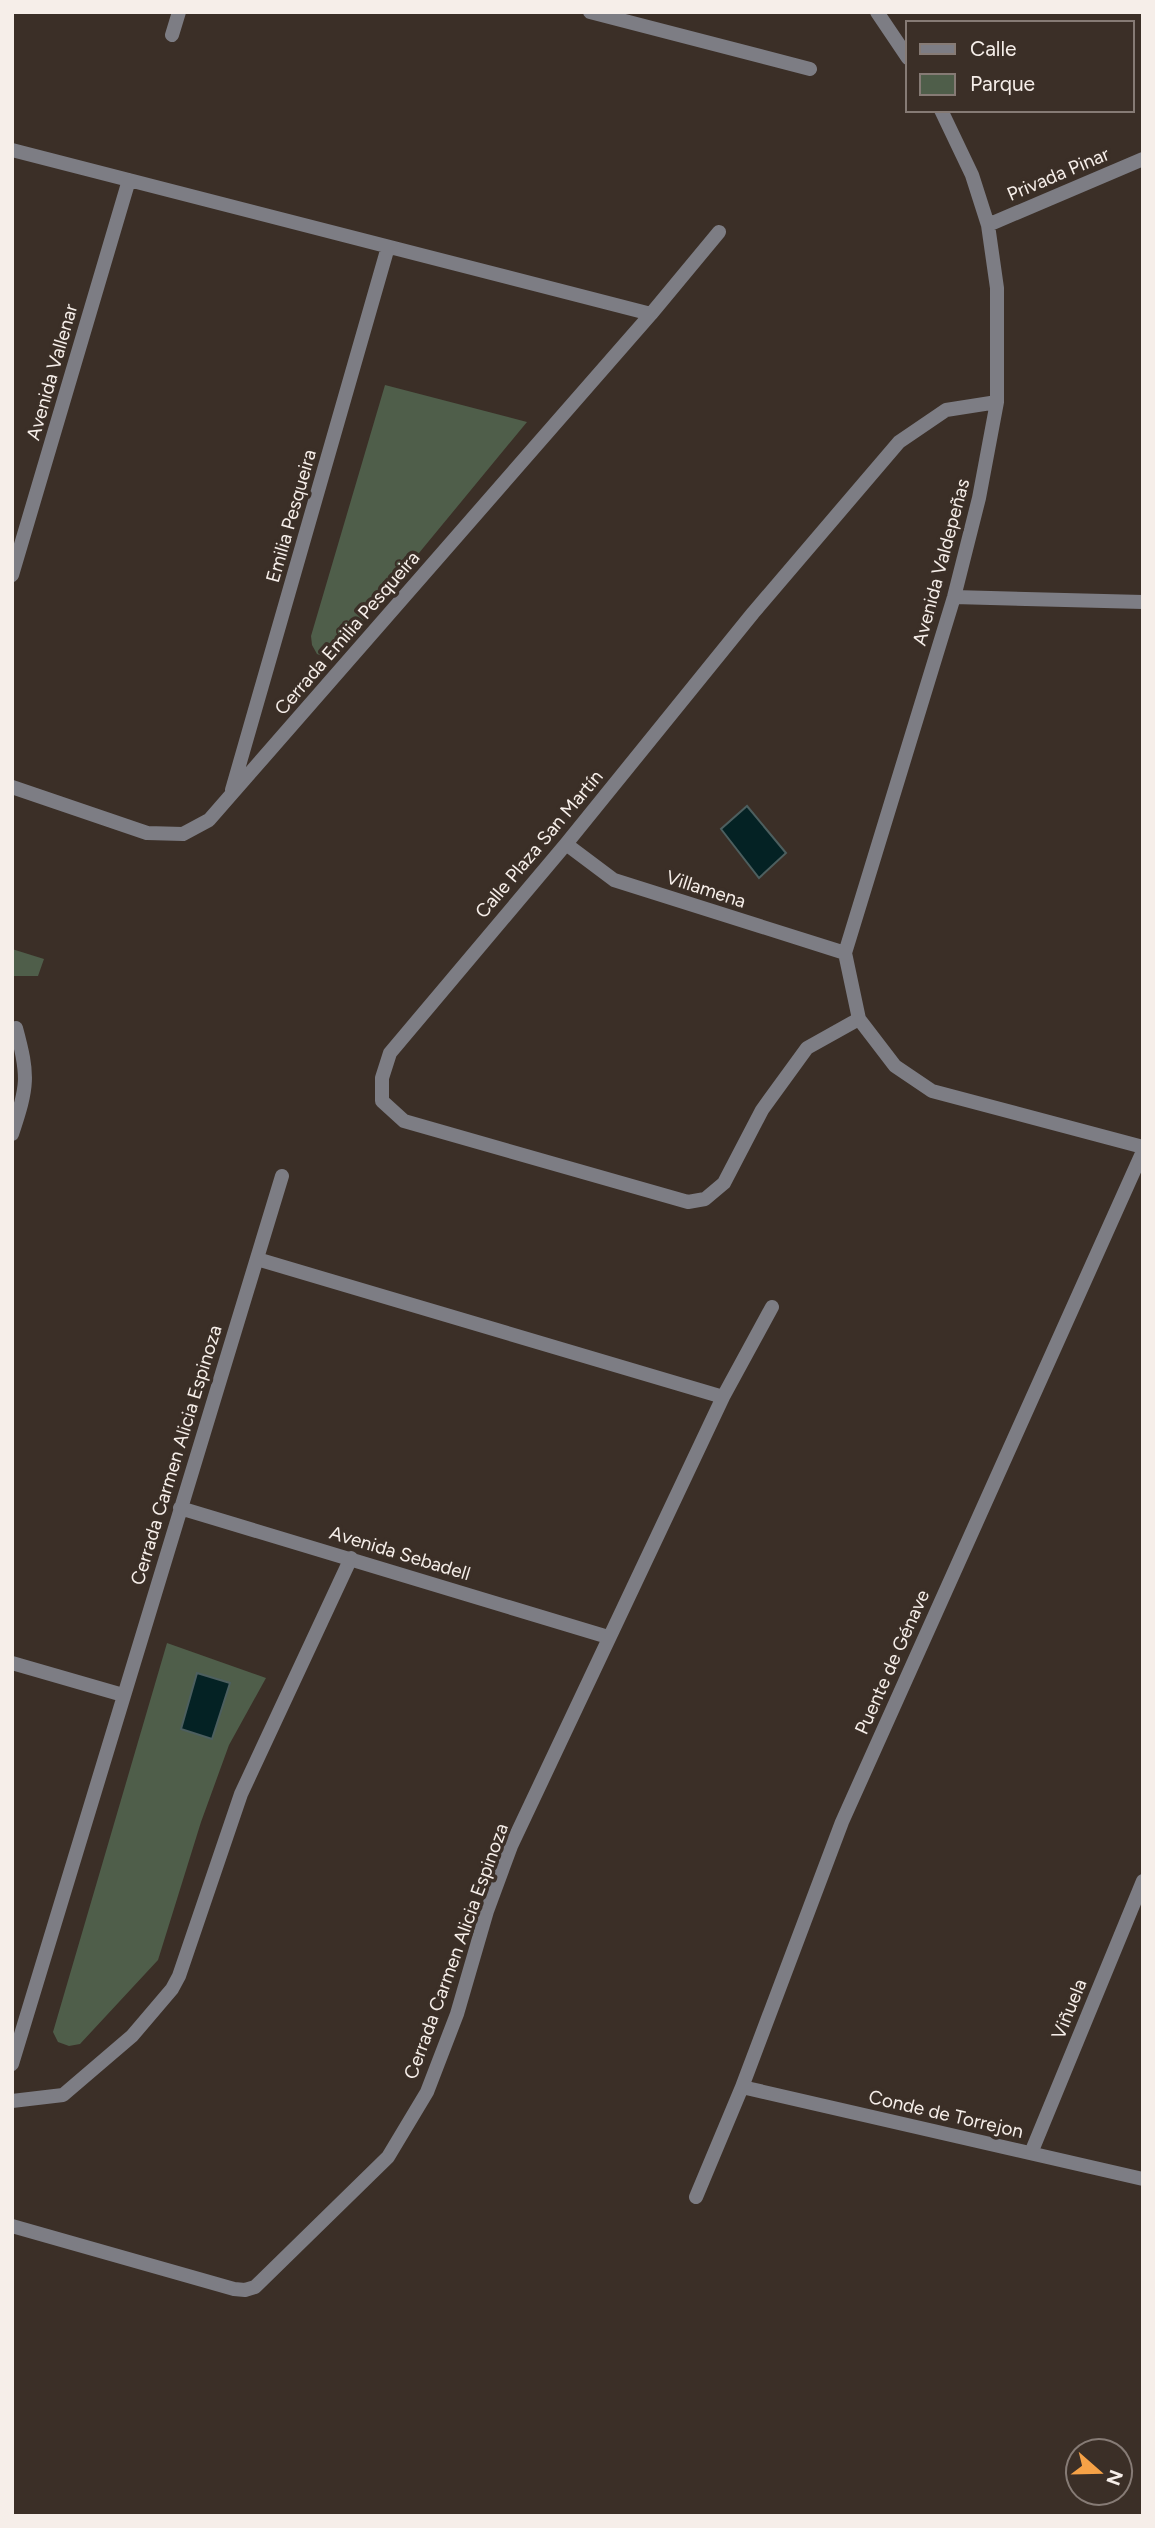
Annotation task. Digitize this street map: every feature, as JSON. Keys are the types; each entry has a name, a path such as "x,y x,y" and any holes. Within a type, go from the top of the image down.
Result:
{"street":[{"path":"172,36 179,12"},
{"path":"590,12 810,69"},
{"path":"877,12 906,55"},
{"name":"Avenida Valdepeñas","path":"942,112 972,175 988,225 997,288 997,402 979,498 954,597 845,953 859,1019 895,1066 932,1091 1143,1149"},
{"path":"12,150 651,314"},
{"name":"Privada Pinar","path":"988,225 1143,159"},
{"name":"Avenida Vallenar","path":"12,575 129,180"},
{"name":"Cerrada Emilia Pesqueira","path":"12,787 147,833 183,834 209,820 651,314 719,232"},
{"name":"Emilia Pesqueira","path":"230,796 388,247"},
{"name":"Calle Plaza San Martín","path":"859,1019 807,1048 762,1110 723,1182 705,1199 688,1202 404,1121 382,1101 382,1077 390,1054 566,844 753,613 899,442 946,410 997,402"},
{"path":"954,597 1143,602"},
{"name":"Villamena","path":"566,844 614,880 845,953"},
{"path":"12,1134 25,1095 26,1064 16,1028"},
{"name":"Puente de Génave","path":"696,2197 842,1822 1143,1149"},
{"name":"Cerrada Carmen Alicia Espinoza","path":"12,2064 282,1176"},
{"path":"257,1259 723,1397"},
{"name":"Cerrada Carmen Alicia Espinoza","path":"12,2226 234,2290 245,2290 255,2287 388,2157 426,2092 457,2014 487,1911 511,1846 723,1397 772,1307"},
{"name":"Avenida Sebadell","path":"180,1508 608,1637"},
{"path":"12,2101 64,2095 132,2036 172,1989 179,1976 241,1794 351,1558"},
{"path":"12,1662 123,1695"},
{"name":"Viñuela","path":"1031,2153 1143,1881"},
{"name":"Conde de Torrejon","path":"741,2087 1143,2179"}],"green space":[{"path":"385,385 527,422 339,650 328,658 317,654 311,636"},
{"path":"12,949 44,959 38,976 12,976"},
{"path":"167,1643 266,1678 229,1745 201,1822 158,1960 80,2044 69,2046 58,2042 53,2032"}],"water":[{"path":"747,806 786,853 759,878 721,829"},
{"path":"197,1673 230,1683 212,1739 181,1729"}]}
